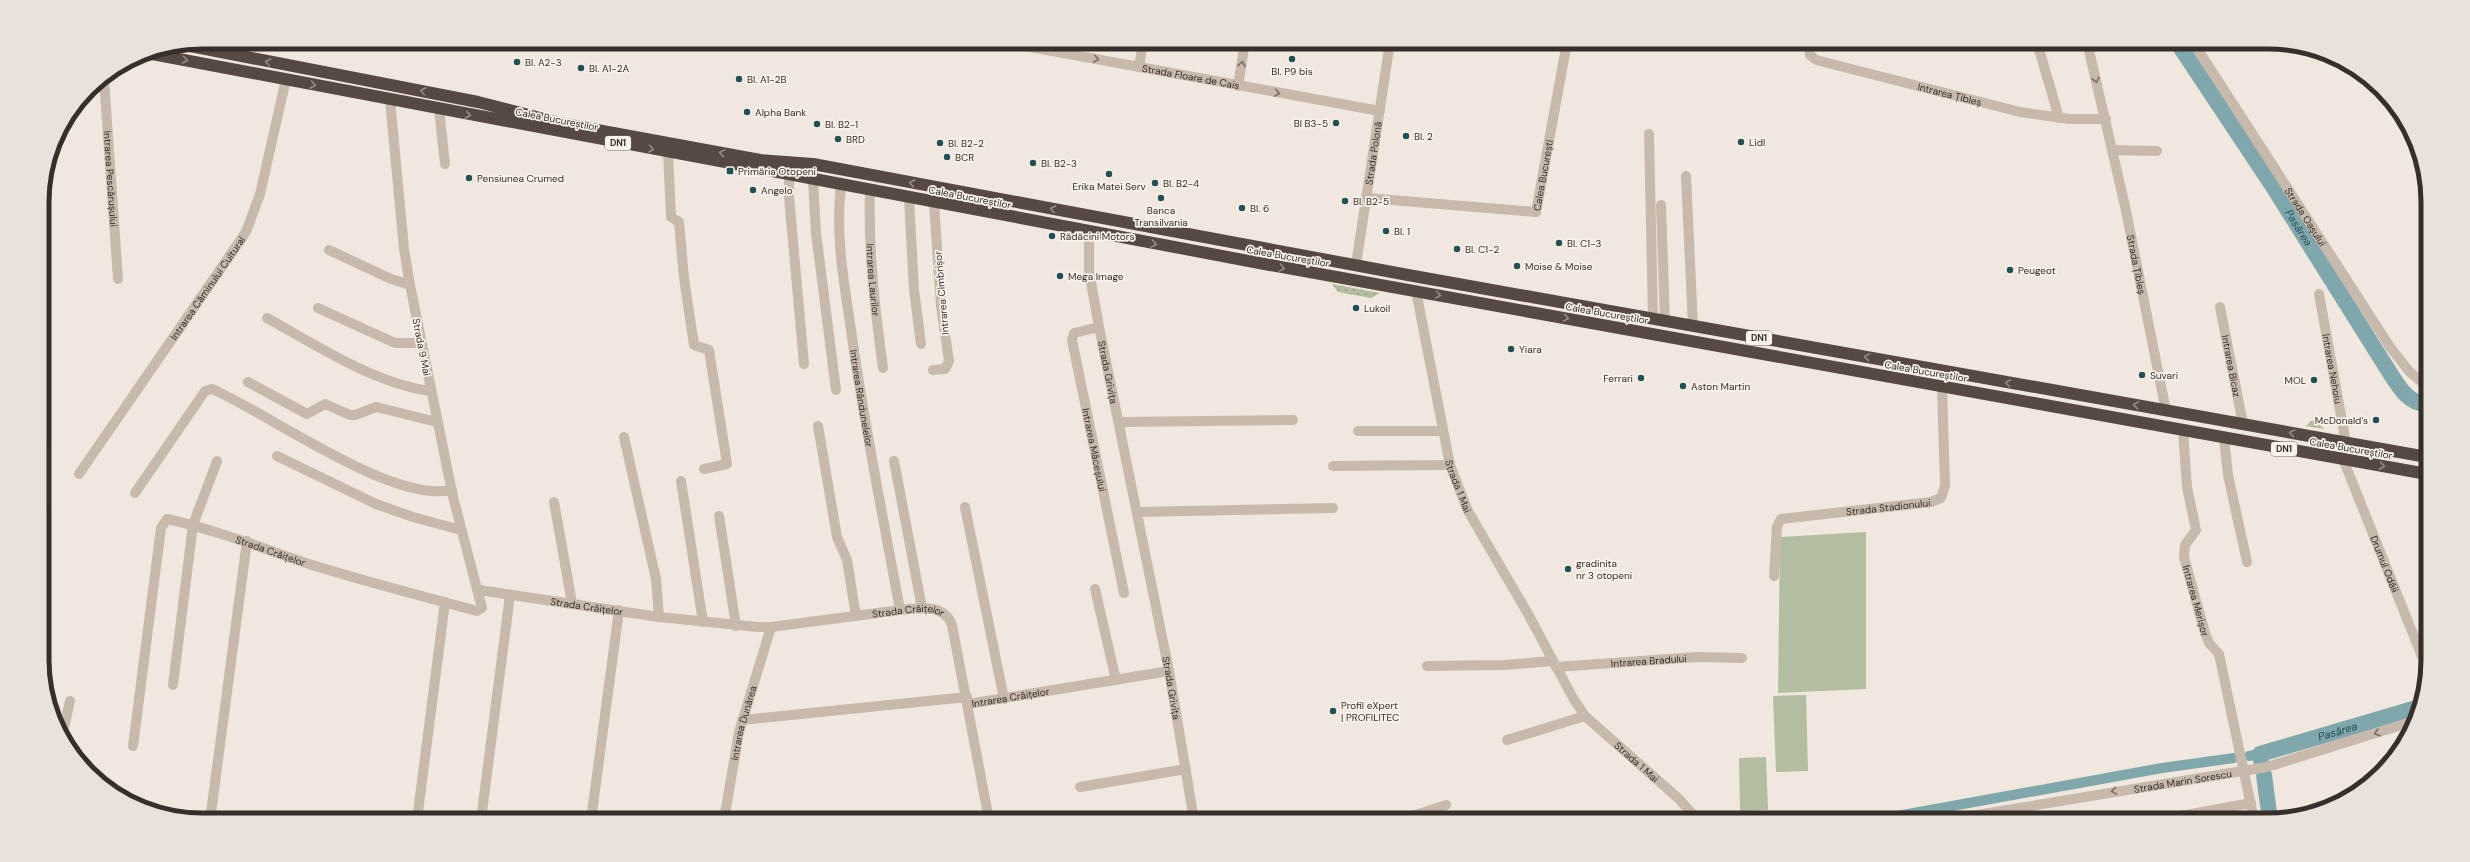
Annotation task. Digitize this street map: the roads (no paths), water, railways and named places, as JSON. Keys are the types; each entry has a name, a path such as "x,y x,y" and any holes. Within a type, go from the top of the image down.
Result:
{"highway":[{"name":"Calea Bucureștilor","path":"220,49 478,102 584,128 760,160 813,164 1356,265 2421,457"},
{"name":"Calea Bucureștilor","path":"159,55 1089,232 2421,473"}],"street":[{"name":"Strada Floare de Cais","path":"1041,49 1380,111"},
{"path":"1139,67 1142,49"},
{"path":"1238,86 1244,49"},
{"name":"Strada Polonă","path":"1356,265 1389,49"},
{"name":"Calea București","path":"1367,198 1536,212 1566,49"},
{"name":"Intrarea Țibleș","path":"1809,49 1810,55 1816,60 2005,108 2059,118 2106,119"},
{"path":"2039,49 2059,118"},
{"name":"Strada Țibleș","path":"2090,49 2106,119 2166,411"},
{"name":"Strada Oașului","path":"2198,49 2390,347 2409,371 2421,382"},
{"name":"Intrarea Căminului Cultural","path":"79,474 246,232 260,194 286,79"},
{"name":"Intrarea Pescărușului","path":"104,84 118,279"},
{"name":"Strada 9 Mai","path":"390,100 404,249 410,285 437,422 461,530 479,590"},
{"path":"439,109 445,164"},
{"path":"1649,134 1659,320"},
{"path":"2112,150 2157,151"},
{"path":"668,152 671,216 679,222 684,278 694,344 710,350 727,464 704,469"},
{"path":"789,176 790,205 804,364"},
{"path":"1686,176 1693,326"},
{"path":"813,180 816,233 836,390"},
{"name":"Intrarea Rândunelelor","path":"842,186 839,216 840,235 851,330 871,455 900,610"},
{"name":"Intrarea Laurilor","path":"870,191 869,221 872,285 883,368"},
{"path":"909,198 914,290 921,344"},
{"name":"Intrarea Cimbrișor","path":"933,370 945,369 948,361 941,306 934,203"},
{"path":"1659,320 1661,205"},
{"name":"Strada Grivița","path":"1089,232 1090,271 1099,327 1138,512 1169,671 1193,813"},
{"path":"329,250 391,279 410,285"},
{"name":"Strada 1 Mai","path":"1416,291 1442,431 1450,465 1468,511 1585,716 1679,799 1692,813"},
{"name":"Intrarea Nehoiu","path":"2319,294 2346,443"},
{"name":"Intrarea Bicaz","path":"2220,307 2243,424"},
{"path":"318,308 395,343 421,343"},
{"path":"267,318 343,359 374,373 431,391"},
{"name":"Intrarea Măceșului","path":"1099,327 1074,333 1072,340 1124,593"},
{"path":"248,382 307,414 325,404 350,415 355,415 376,407 437,422"},
{"name":"Strada Stadionului","path":"1774,576 1777,526 1781,519 1931,502 1941,498 1944,486 1942,387"},
{"path":"135,493 205,391 212,389 347,462 380,476 426,489 440,491 452,490"},
{"path":"1119,422 1293,420"},
{"path":"818,426 837,537 846,555 856,616"},
{"path":"1358,431 1442,431"},
{"name":"Intrarea Merișor","path":"2183,431 2187,487 2196,530 2185,546 2184,557 2205,633 2209,643 2219,654 2253,813"},
{"path":"624,437 656,579 659,617"},
{"path":"2224,438 2228,476 2247,562"},
{"path":"277,456 376,504 413,517 461,530"},
{"name":"Drumul Odăii","path":"2343,459 2421,654"},
{"path":"173,686 193,525 217,461"},
{"path":"894,461 922,608"},
{"path":"1333,466 1450,465"},
{"path":"681,481 703,622"},
{"path":"554,502 572,603"},
{"path":"965,507 1004,699"},
{"path":"1138,512 1333,508"},
{"path":"720,516 736,626"},
{"name":"Strada Crăițelor","path":"133,746 161,528 167,519 247,541 353,577 479,611 483,606 479,590 659,617 736,626 771,627 922,608 941,611 950,620 967,700"},
{"path":"211,813 247,541"},
{"path":"1095,590 1116,680"},
{"path":"483,813 510,595"},
{"path":"418,813 445,602"},
{"path":"592,813 619,610"},
{"name":"Intrarea Dunărea","path":"725,813 742,720 771,627"},
{"name":"Intrarea Bradului","path":"1555,664 1697,657 1742,658"},
{"path":"1427,666 1555,664"},
{"name":"Intrarea Crăițelor","path":"988,813 967,700 1004,699 1169,671"},
{"path":"742,720 967,700"},
{"path":"64,727 70,702"},
{"path":"1507,740 1585,716"},
{"name":"Strada Marin Sorescu","path":"1987,813 2244,769 2267,767 2408,722"},
{"path":"1080,787 1186,768"},
{"path":"2197,813 2251,803"},
{"path":"1421,813 1446,805"}],"waterway":[{"name":"Pasărea","path":"2182,49 2272,185 2397,384 2414,401 2421,403"},
{"name":"Pasărea","path":"2261,760 2260,754 2413,709"},
{"path":"2249,756 2260,754"},
{"path":"1914,813 2162,768 2234,758"},
{"name":"Pasărea","path":"2264,775 2269,813"}],"place":[{"name":"Bl. P9 bis","path":"1292,59"},
{"name":"Bl. A2-3","path":"517,62"},
{"name":"Bl. A1-2A","path":"581,68"},
{"name":"Bl. A1-2B","path":"739,79"},
{"name":"Alpha Bank","path":"747,112"},
{"name":"Bl B3-5","path":"1336,123"},
{"name":"Bl. B2-1","path":"817,124"},
{"name":"Bl. 2","path":"1406,136"},
{"name":"BRD","path":"838,139"},
{"name":"Lidl","path":"1741,142"},
{"name":"Bl. B2-2","path":"940,143"},
{"name":"BCR","path":"947,157"},
{"name":"Bl. B2-3","path":"1033,163"},
{"name":"Primăria Otopeni","path":"730,171"},
{"name":"Erika Matei Serv","path":"1109,174"},
{"name":"Pensiunea Crumed","path":"469,178"},
{"name":"Bl. B2-4","path":"1155,183"},
{"name":"Angelo","path":"753,190"},
{"name":"Banca Transilvania","path":"1161,198"},
{"name":"Bl. B2-5","path":"1345,201"},
{"name":"Bl. 6","path":"1242,208"},
{"name":"Bl. 1","path":"1386,231"},
{"name":"Rădăcini Motors","path":"1052,236"},
{"name":"Bl. C1-3","path":"1559,243"},
{"name":"Bl. C1-2","path":"1457,249"},
{"name":"Moise & Moise","path":"1517,266"},
{"name":"Peugeot","path":"2010,270"},
{"name":"Mega Image","path":"1060,276"},
{"name":"Lukoil","path":"1356,308"},
{"name":"Yiara","path":"1511,349"},
{"name":"Suvari","path":"2142,375"},
{"name":"Ferrari","path":"1641,378"},
{"name":"MOL","path":"2314,380"},
{"name":"Aston Martin","path":"1683,386"},
{"name":"McDonald's","path":"2376,420"},
{"name":"gradinita nr 3 otopeni","path":"1568,569"},
{"name":"Profil eXpert | PROFILITEC","path":"1333,711"}]}
